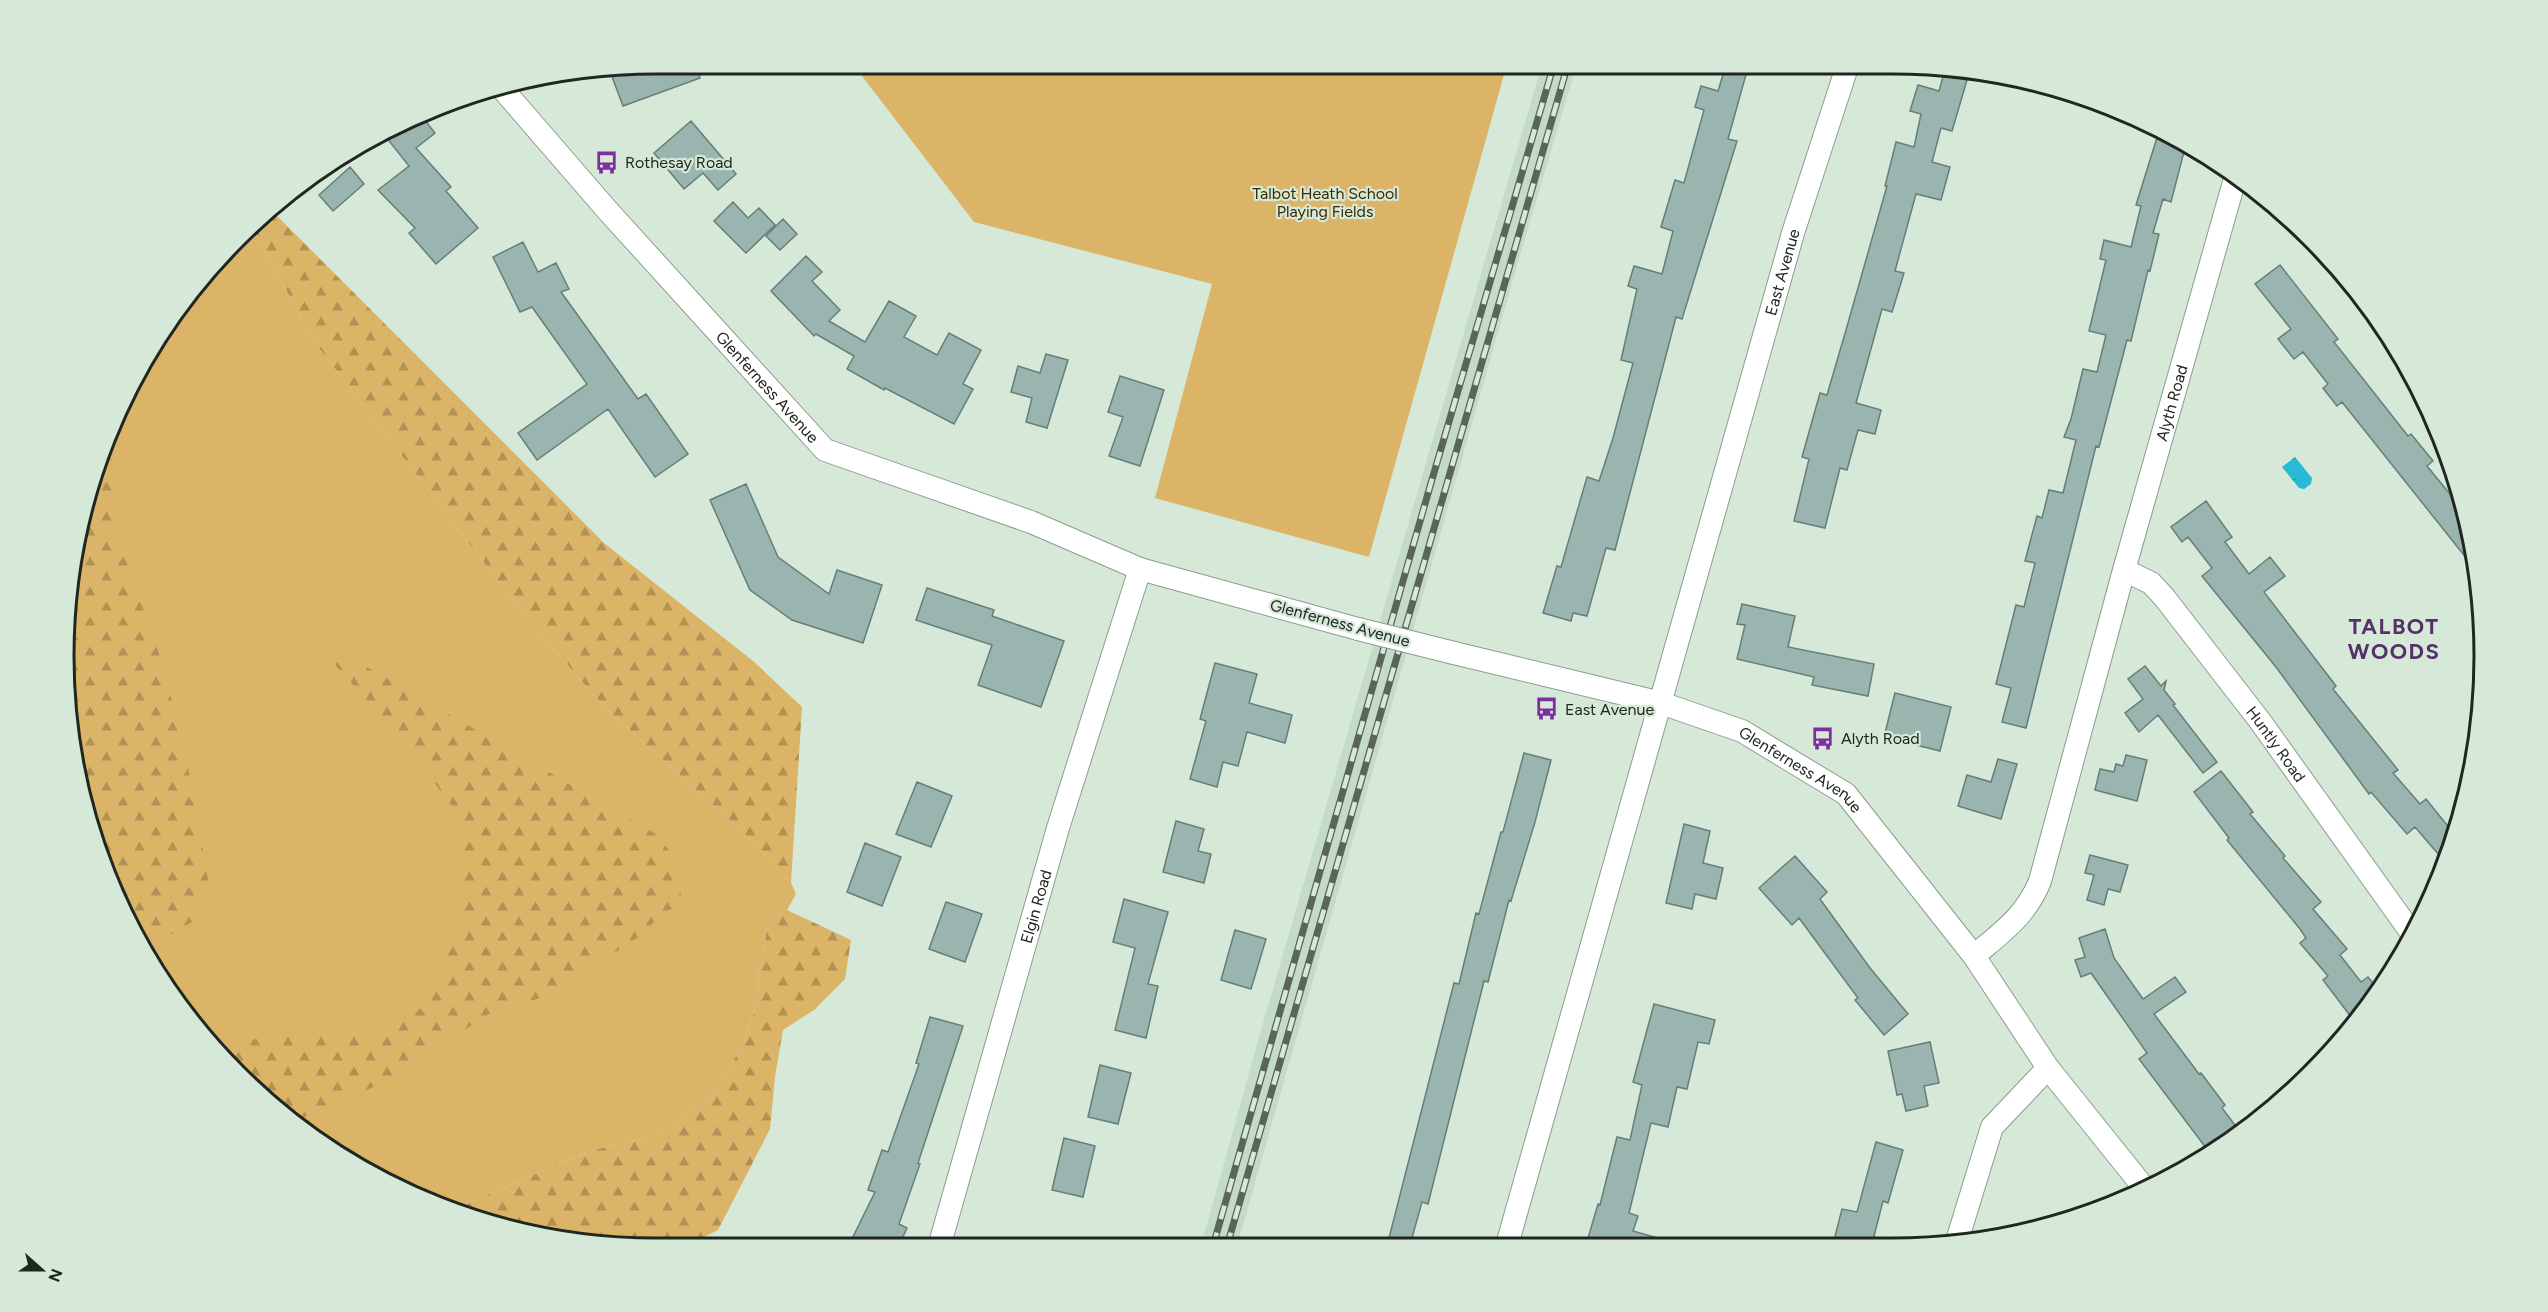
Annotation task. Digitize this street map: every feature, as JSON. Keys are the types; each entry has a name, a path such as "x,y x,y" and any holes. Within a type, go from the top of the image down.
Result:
{"street":[{"name":"East Avenue","path":"1508,1238 1793,233 1845,74"},
{"name":"Glenferness Avenue","path":"505,93 608,211 825,450 1031,522 1140,569 1358,629 1661,703 1742,731 1846,794 1974,956 2048,1068 2140,1183"},
{"name":"Alyth Road","path":"1974,956 2020,916 2032,900 2040,881 2124,570 2233,184"},
{"name":"Elgin Road","path":"942,1238 1059,828 1140,569"},
{"name":"Huntly Road","path":"2124,570 2151,583 2164,597 2260,721 2407,927"},
{"path":"1959,1235 1992,1127 2048,1068"}],"shaded area":[{"path":"1539,74 1574,74 1239,1238 1203,1238 1261,1030"}],"green space":[{"name":"Talbot Heath School Playing Fields","path":"860,74 1504,74 1369,557 1155,498 1212,284 974,222"},
{"path":"276,215 604,543 753,661 802,707 791,883 742,831 605,708 522,612 313,340 256,233"},
{"path":"256,233 313,340 522,612 605,708 742,831 791,883 796,894 787,910 767,924 765,944 758,961 759,998 744,1042 714,1095 658,1135 586,1152 463,1206 398,1178 332,1140 301,1118 244,1068 194,1011 172,980 134,914 104,843 85,770 78,732 75,694 75,618 78,580 93,505 118,433 152,365 194,301"},
{"path":"114,443 119,445 118,537 158,650 184,745 208,879 192,922 160,941 146,936 118,879 93,807 78,732 74,656 78,580 93,505"},
{"path":"332,647 654,833 678,865 681,881 680,905 661,914 643,934 602,961 571,990 495,1010 387,1081 302,1118 272,1094 225,1047 283,1031 374,1034 428,1005 464,913 457,813 398,734 335,665"},
{"path":"787,910 851,940 845,979 814,1010 783,1030 775,1077 770,1129 718,1230 702,1238 580,1234 505,1219 463,1206 586,1152 658,1135 714,1095 744,1042 759,998 758,961 765,944 767,924"}],"water":[{"path":"2295,457 2312,478 2311,484 2304,489 2299,488 2282,467"}],"building":[{"path":"699,74 700,78 623,106 612,76"},
{"path":"1723,74 1746,74 1728,139 1737,141 1682,319 1676,317 1615,550 1606,548 1587,616 1573,613 1571,621 1543,613 1557,566 1561,567 1587,477 1599,481 1633,363 1621,360 1637,289 1628,286 1634,266 1662,274 1673,231 1661,227 1675,180 1684,183 1704,110 1695,107 1701,86 1718,91"},
{"path":"1943,76 1967,80 1952,131 1941,128 1932,162 1950,167 1941,200 1916,194 1895,271 1904,273 1892,312 1882,309 1856,403 1881,410 1875,434 1858,430 1847,470 1840,468 1825,528 1794,521 1809,459 1802,457 1820,393 1827,395 1887,186 1885,186 1896,142 1914,147 1921,114 1910,111 1918,85 1939,91"},
{"path":"426,121 435,133 416,148 451,187 446,191 478,228 436,264 409,233 415,228 378,190 409,166 388,139"},
{"path":"691,121 736,174 718,190 703,173 684,189 654,153"},
{"path":"2157,138 2184,152 2171,202 2163,199 2153,233 2159,234 2150,271 2148,270 2131,341 2127,340 2099,447 2096,446 2026,728 2002,722 2011,688 1996,684 2016,605 2024,607 2035,563 2025,561 2037,516 2042,518 2049,490 2063,493 2076,440 2064,437 2071,419 2083,369 2097,372 2106,335 2089,331 2106,260 2100,259 2104,240 2131,247 2141,206 2136,205"},
{"path":"350,167 364,184 333,211 319,195"},
{"path":"733,202 748,218 759,208 775,225 746,253 714,221"},
{"path":"783,219 797,234 780,250 766,236"},
{"path":"523,242 538,272 556,263 569,289 561,292 638,399 646,394 688,454 655,477 608,409 537,460 518,433 587,384 532,307 520,312 493,257"},
{"path":"806,256 822,272 812,281 840,310 829,321 865,342 889,301 916,316 904,337 937,355 949,333 981,350 963,384 973,389 954,424 847,369 854,356 816,334 814,336 771,291"},
{"path":"2280,265 2338,339 2334,342 2408,436 2411,434 2433,461 2427,466 2453,497 2466,557 2342,402 2337,406 2323,388 2328,384 2303,352 2294,359 2278,339 2291,329 2255,284"},
{"path":"1046,354 1068,360 1047,428 1026,422 1032,398 1011,392 1018,366 1040,373"},
{"path":"1120,376 1164,390 1140,466 1109,456 1123,417 1108,412"},
{"path":"746,484 778,557 829,594 837,570 882,585 863,643 792,620 750,590 710,500"},
{"path":"2206,501 2232,537 2225,542 2249,574 2270,557 2285,576 2264,592 2336,686 2333,689 2398,770 2393,773 2420,804 2426,799 2449,827 2439,855 2415,827 2407,834 2371,792 2369,794 2276,667 2202,576 2212,568 2188,537 2182,542 2171,527"},
{"path":"927,588 994,610 992,616 1064,641 1041,707 978,685 992,645 916,620"},
{"path":"1742,604 1795,616 1788,647 1874,664 1868,696 1812,685 1814,677 1737,659 1745,625 1737,624"},
{"path":"1215,663 1257,674 1249,703 1292,715 1285,743 1247,732 1238,766 1223,762 1217,787 1190,779 1206,721 1200,719"},
{"path":"2145,666 2161,686 2166,681 2164,690 2175,704 2173,705 2217,762 2203,773 2158,715 2139,732 2125,713 2143,699 2128,679"},
{"path":"1895,693 1951,707 1940,751 1884,737"},
{"path":"1524,753 1551,760 1535,822 1511,901 1509,900 1488,982 1484,981 1428,1204 1422,1202 1412,1238 1389,1238 1454,983 1459,984 1476,913 1479,914 1501,832 1503,832"},
{"path":"2126,755 2147,760 2137,801 2095,790 2100,769 2114,772 2116,764 2123,766"},
{"path":"1998,759 2017,764 2001,819 1958,806 1967,775 1991,782"},
{"path":"2221,771 2253,812 2250,814 2285,856 2283,858 2321,902 2313,909 2347,949 2340,955 2361,982 2368,977 2373,984 2350,1016 2323,980 2328,976 2300,943 2306,938 2300,929 2227,840 2229,838 2194,792"},
{"path":"917,782 952,796 931,847 896,834"},
{"path":"1176,821 1204,829 1198,851 1211,854 1204,883 1163,872"},
{"path":"1684,824 1710,831 1703,863 1723,868 1716,899 1695,894 1692,909 1666,903"},
{"path":"865,843 901,857 882,906 847,892"},
{"path":"2090,855 2128,865 2120,892 2108,889 2104,905 2087,900 2094,875 2085,873"},
{"path":"1795,856 1827,892 1820,899 1870,968 1908,1014 1884,1035 1855,1000 1858,998 1799,918 1792,925 1759,888"},
{"path":"1124,899 1168,912 1148,984 1158,986 1146,1038 1115,1030 1135,948 1113,942"},
{"path":"946,902 982,914 965,962 929,949"},
{"path":"2105,929 2114,958 2143,999 2175,977 2186,992 2154,1014 2225,1105 2222,1108 2236,1126 2205,1147 2139,1059 2147,1053 2091,973 2081,977 2075,960 2085,957 2079,938"},
{"path":"1235,930 1266,939 1251,989 1221,980"},
{"path":"1654,1004 1715,1020 1709,1044 1698,1042 1687,1089 1677,1087 1668,1127 1651,1123 1629,1213 1638,1216 1633,1231 1658,1238 1588,1238 1598,1204 1600,1205 1617,1137 1630,1140 1642,1085 1633,1082"},
{"path":"930,1017 963,1026 899,1224 907,1228 902,1238 852,1238 875,1192 868,1190 882,1150 888,1152 919,1064 916,1063"},
{"path":"1930,1042 1939,1083 1924,1086 1928,1106 1906,1111 1902,1094 1897,1095 1888,1051"},
{"path":"1100,1065 1131,1073 1118,1124 1088,1117"},
{"path":"1064,1138 1095,1146 1083,1197 1052,1190"},
{"path":"1876,1142 1903,1150 1888,1203 1883,1201 1874,1238 1835,1238 1842,1209 1857,1212"}],"railway":[{"path":"1215,1238 1431,483 1551,74"},
{"path":"1229,1238 1565,74"}],"place":[{"name":"Rothesay Road","path":"607,162"},
{"name":"East Avenue","path":"1547,709"},
{"name":"Alyth Road","path":"1823,738"}],"district":[{"name":"TALBOT WOODS","path":"2394,638"}]}
